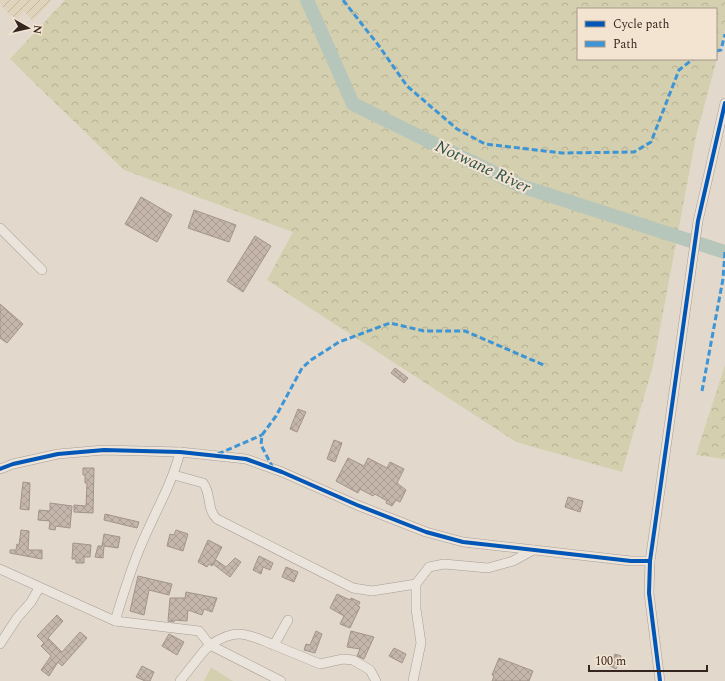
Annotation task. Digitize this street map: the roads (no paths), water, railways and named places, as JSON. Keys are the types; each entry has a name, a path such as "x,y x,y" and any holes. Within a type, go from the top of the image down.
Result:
{"street":[{"path":"660,681 650,593 650,561 664,451 677,378 698,221 725,103"},
{"path":"0,228 42,270"},
{"path":"0,469 13,464 66,453 104,450 180,452 246,459 282,472 357,505 426,532 463,542 631,561 650,561"},
{"path":"116,622 125,589 142,543 174,475 180,452"},
{"path":"174,475 203,483 207,491 211,512 217,519 352,588 361,590 381,590 416,584"},
{"path":"413,681 421,643 416,609 416,584 429,568 437,564 488,568 513,561 533,550"},
{"path":"0,569 116,622 199,631 210,645 281,681"},
{"path":"0,644 17,618 31,602 39,588"},
{"path":"274,645 288,620"},
{"path":"180,681 210,645 223,636 236,633 247,634 320,664 343,659 352,660 370,670 376,681"}],"waterway":[{"name":"Notwane River","path":"307,0 353,104 521,186 725,252"}]}
